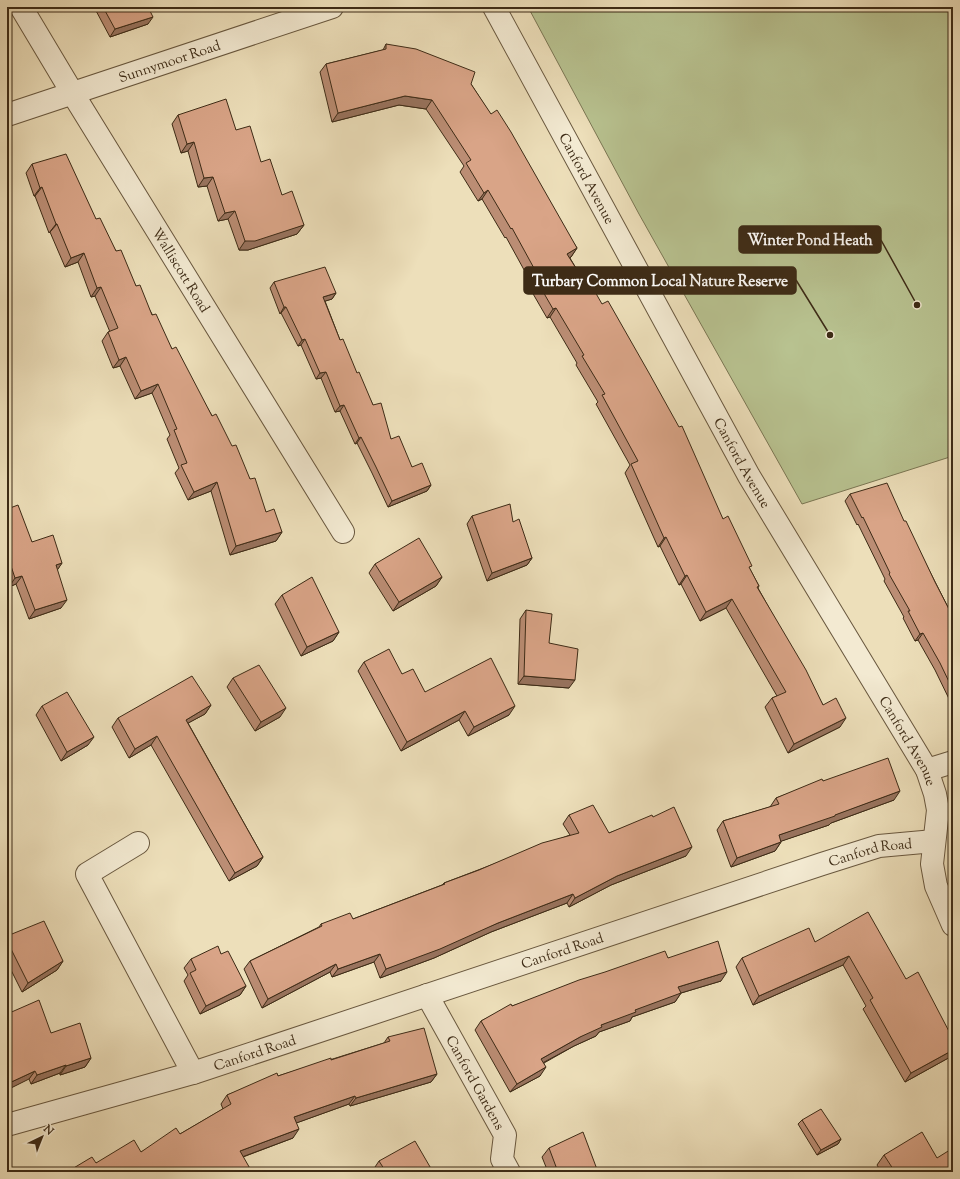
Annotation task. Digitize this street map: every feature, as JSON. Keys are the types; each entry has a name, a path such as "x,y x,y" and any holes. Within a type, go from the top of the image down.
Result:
{"street":[{"name":"Walliscott Road","path":"21,7 73,94 344,532"},
{"name":"Sunnymoor Road","path":"7,115 332,7"},
{"name":"Canford Avenue","path":"494,7 746,470 927,770 935,794 938,810 932,864 936,886 953,924"},
{"path":"927,770 953,762"},
{"name":"Canford Road","path":"7,1125 193,1073 879,846 934,841"},
{"path":"138,843 87,874 193,1073"},
{"name":"Canford Gardens","path":"427,995 505,1136 502,1159 509,1172"}],"green space":[{"path":"528,7 953,7 953,456 802,504 639,214"}],"building":[{"path":"103,7 148,7 153,17 115,29"},
{"path":"386,44 416,49 475,72 471,84 491,114 497,110 577,248 567,254 591,292 594,290 602,304 608,301 679,427 682,426 723,519 728,516 752,566 749,567 759,586 757,587 806,670 823,705 836,698 846,718 794,744 772,698 786,692 732,599 706,612 687,575 685,576 666,537 664,538 631,464 638,461 602,395 605,394 556,308 553,309 538,283 541,281 512,228 511,229 488,190 484,193 466,163 471,160 432,100 405,96 338,113 326,64 386,49"},
{"path":"226,99 236,130 250,126 261,162 270,159 282,195 292,191 304,225 255,241 245,241 235,211 225,213 213,177 204,178 194,142 187,144 178,115"},
{"path":"66,154 96,219 100,218 116,251 121,250 136,286 140,285 152,315 156,314 172,349 176,347 212,416 216,414 232,446 236,445 250,479 255,478 266,512 274,509 282,532 236,546 217,482 194,492 181,465 187,463 174,430 177,429 158,384 141,391 126,357 119,360 108,332 118,328 101,287 97,288 84,253 71,258 42,187 40,188 32,164"},
{"path":"325,267 336,293 323,297 340,340 343,339 357,373 359,372 373,405 381,403 391,439 399,436 412,467 422,463 431,485 392,501 361,437 359,438 344,405 340,406 326,372 320,373 305,339 302,340 286,307 284,307 274,282"},
{"path":"887,483 904,521 906,521 953,617 953,690 923,633 920,634 908,611 910,611 889,574 890,573 863,517 862,518 850,494"},
{"path":"7,498 10,508 18,505 32,542 53,535 62,563 56,565 67,600 35,610 22,576 15,578 7,554"},
{"path":"510,504 513,522 519,519 532,558 492,573 472,516"},
{"path":"419,538 442,577 399,602 375,564"},
{"path":"312,577 339,632 307,647 282,595"},
{"path":"526,610 552,614 549,643 578,649 575,680 524,676"},
{"path":"389,649 402,674 413,669 425,692 491,658 515,706 474,727 465,711 407,742 364,662"},
{"path":"259,665 286,708 261,722 233,678"},
{"path":"192,676 211,705 186,720 263,857 235,873 157,736 135,749 118,718"},
{"path":"67,692 94,737 67,752 42,706"},
{"path":"888,758 900,791 835,816 779,835 781,842 737,858 723,821 779,804 776,798 822,779 823,781"},
{"path":"593,805 609,833 652,815 653,817 674,807 692,847 617,876 575,898 573,894 498,923 440,949 386,969 380,954 338,969 336,964 268,999 250,961 322,926 321,924 350,913 353,919 445,884 444,883 542,843 579,833 569,815"},
{"path":"7,902 10,908 7,909"},
{"path":"868,912 906,979 918,972 953,1039 953,1050 911,1073 870,1000 873,998 849,956 759,996 742,958 809,928 815,942"},
{"path":"44,921 63,961 28,983 7,941 7,936"},
{"path":"718,941 727,972 678,987 681,993 635,1010 636,1012 601,1025 602,1027 580,1037 541,1059 546,1067 517,1084 481,1021 511,1004 512,1006 579,980 665,951 668,958"},
{"path":"218,946 221,954 228,951 246,986 206,1006 190,973 196,970 191,959"},
{"path":"39,1000 51,1033 80,1023 91,1058 37,1075 35,1071 7,1084 7,1014"},
{"path":"424,1028 437,1074 356,1098 355,1096 294,1117 299,1129 240,1151 252,1172 67,1172 92,1157 96,1163 134,1140 141,1152 176,1128 180,1134 231,1104 227,1095 277,1073 278,1076 331,1058 331,1060 390,1041 388,1037"},
{"path":"821,1109 841,1139 821,1150 802,1120"},
{"path":"583,1132 598,1172 558,1172 549,1148"},
{"path":"922,1132 937,1158 953,1148 953,1172 895,1172 884,1155"},
{"path":"415,1141 433,1172 386,1172 379,1161"},
{"path":"48,1168 50,1172 40,1172"}],"place":[{"name":"Winter Pond Heath","path":"917,305"},
{"name":"Turbary Common Local Nature Reserve","path":"830,335"}]}
